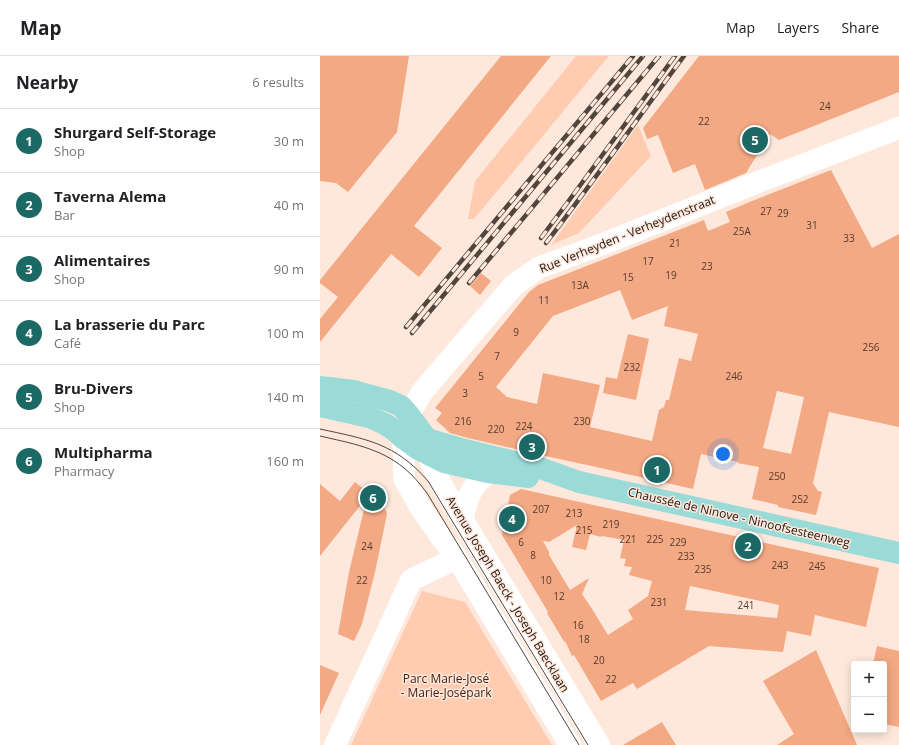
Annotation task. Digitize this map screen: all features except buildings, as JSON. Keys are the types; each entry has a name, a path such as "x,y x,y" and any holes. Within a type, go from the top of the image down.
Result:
{"main road":[{"path":"320,386 354,391 390,401 400,406 409,415 427,447"},
{"name":"Chaussée de Ninove - Ninoofsesteenweg","path":"320,406 369,417 385,424 418,449 427,447 465,450 540,468 579,482"},
{"name":"Chaussée de Ninove - Ninoofsesteenweg","path":"427,447 444,462 488,472 579,482 899,553"}],"street":[{"name":"Rue Verheyden - Verheydenstraat","path":"402,438 409,415 422,392 513,286 538,268 899,128"},
{"name":"Avenue Joseph Baeck - Joseph Baecklaan","path":"402,438 404,478 420,507 457,558 570,745"},
{"name":"Avenue Joseph Baeck - Joseph Baecklaan","path":"427,447 441,484 599,745"},
{"path":"462,517 472,491 478,482 488,472"},
{"path":"335,745 411,580 457,558"}],"green space":[{"path":"576,56 609,56 474,219 468,219 475,181"},
{"path":"638,125 651,156 579,233 551,245"},
{"name":"Parc Marie-José - Marie-Josépark","path":"422,591 465,602 552,745 351,745"}],"tram line":[{"path":"320,429 379,444 404,458 428,481 588,745"},
{"path":"320,436 375,451 395,461 419,483 427,493 579,745"}],"railway":[{"path":"406,327 633,56"},
{"path":"412,333 643,56"},
{"path":"469,283 659,56"},
{"path":"541,238 675,56"},
{"path":"546,243 684,56"}],"place":[{"name":"Bru-Divers","path":"755,140"},
{"name":"Alimentaires","path":"532,447"},
{"name":"Shurgard Self-Storage","path":"657,470"},
{"name":"Multipharma","path":"373,498"},
{"name":"La brasserie du Parc","path":"512,519"},
{"name":"Taverna Alema","path":"748,546"}]}
